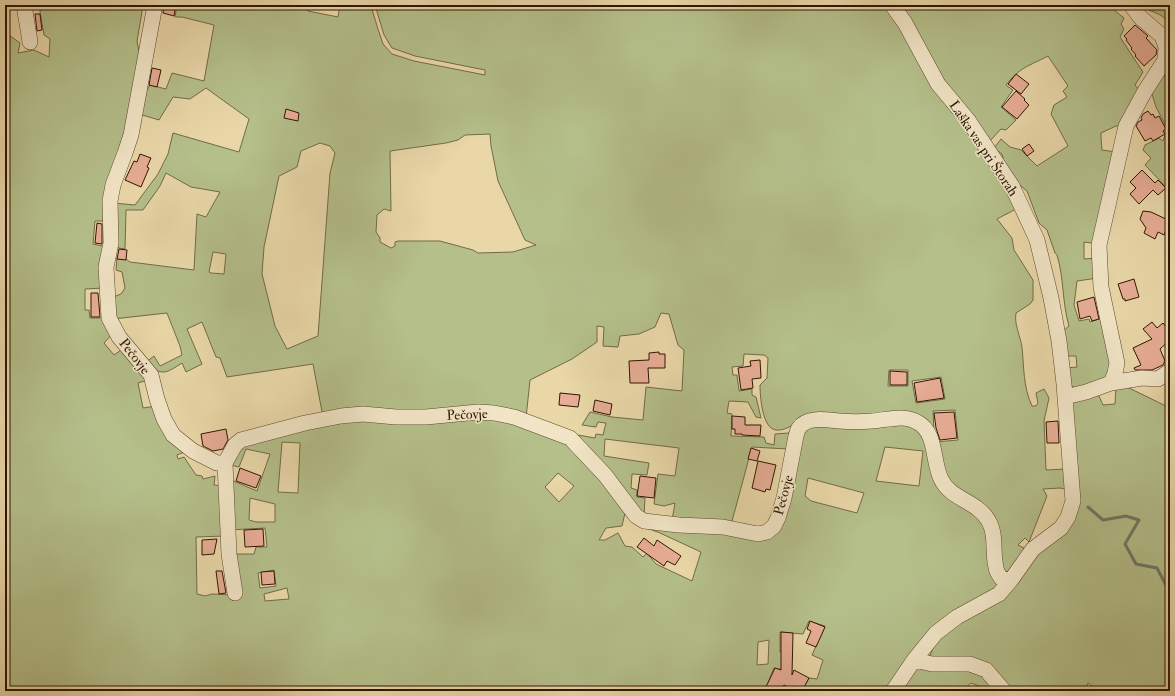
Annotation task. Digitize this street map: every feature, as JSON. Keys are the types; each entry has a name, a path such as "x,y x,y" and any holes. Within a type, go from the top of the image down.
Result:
{"street":[{"path":"24,5 30,42"},
{"name":"Pečovje","path":"155,5 131,135 126,153 113,184 110,201 111,243 106,267 109,318 119,337 151,375 164,419 173,435 192,450 217,463 225,463 235,445 241,440 305,423 341,416 363,414 396,417 426,417 478,412 494,413 514,417 570,438 605,474 636,516 644,521 679,526 723,527 758,534 767,532 774,526 778,518 784,498 799,427 807,422 817,420 865,421 904,418 917,422 926,429 931,438 936,466 941,480 951,492 978,508 988,520 994,537 996,568 1001,578 1011,580"},
{"name":"Laška vas pri Štorah","path":"892,5 905,22 938,84 968,120 1012,186 1038,240 1052,298 1059,341 1065,396"},
{"path":"1111,383 1117,364 1101,287 1099,245 1126,126 1145,91 1165,60 1166,48 1162,36 1140,17 1131,5"},
{"path":"894,691 914,660 936,633 957,617 999,594 1034,549 1061,528 1068,517 1073,501 1065,396 1086,392 1111,383 1142,378 1158,379 1170,371"},
{"path":"225,463 228,546 235,593"},
{"path":"914,660 932,664 970,664 986,670 1004,691"}],"green space":[{"path":"41,5 142,5 137,41 140,56 106,221 95,221 93,244 107,247 104,288 85,289 85,310 89,310 90,318 106,318 114,332 104,343 114,355 124,348 148,380 138,383 143,408 156,406 187,451 177,455 178,459 184,457 196,475 202,476 203,479 215,476 214,485 223,486 225,536 196,537 197,594 205,596 212,594 233,595 231,554 254,554 256,547 267,547 265,528 229,530 229,479 257,491 270,454 246,449 239,467 230,465 237,446 307,424 485,415 562,437 595,468 625,513 622,526 606,528 599,540 605,540 618,533 625,546 632,547 643,557 647,553 656,564 692,581 701,552 644,527 766,535 798,440 808,425 897,421 922,429 933,468 986,522 1000,586 966,604 887,691 802,691 809,678 817,679 823,660 812,655 825,626 809,621 803,634 780,632 780,652 783,652 783,670 774,668 765,690 768,691 5,691 5,32 20,43 18,53 34,50 49,57 50,39 44,35 40,12","holes":["282,442 300,443 298,493 278,492","885,447 923,451 919,486 876,481","558,473 574,486 559,502 545,487","808,478 864,493 857,513 811,501 805,496","250,498 275,504 275,522 256,522 249,520","274,570 276,586 260,588 258,573","287,588 289,599 265,601 264,594","769,640 768,664 757,665 758,642"]},
{"path":"177,5 230,5 253,10 253,5 288,8 289,5 309,5 308,11 338,17 340,5 357,5 357,7 367,8 371,6 383,44 392,54 414,61 485,75 485,70 415,56 392,48 384,35 375,5 887,5 988,156 1018,208 997,219 1012,238 1014,250 1033,280 1033,300 1030,304 1016,313 1016,325 1022,347 1025,384 1032,406 1036,406 1038,403 1036,393 1044,389 1049,398 1044,421 1046,470 1066,469 1069,490 1060,488 1043,489 1047,496 1029,542 1025,538 1018,545 1024,548 1024,552 1020,560 1014,567 1003,574 998,540 943,479 935,442 958,440 955,410 933,411 934,432 923,421 797,423 784,429 776,430 771,428 765,418 761,396 760,385 767,378 768,358 764,355 744,354 743,366 732,367 733,375 737,375 739,391 752,389 752,395 756,397 761,418 756,417 748,402 729,401 727,413 732,414 731,436 764,437 766,443 774,445 775,434 789,433 791,437 788,449 752,447 731,525 670,518 673,515 675,503 664,506 654,504 658,474 675,476 679,448 605,439 604,456 649,463 647,475 632,474 631,488 637,490 637,497 645,498 644,516 575,438 578,435 595,438 596,434 603,435 606,423 598,422 596,427 582,425 590,412 612,417 643,420 646,387 682,391 684,350 678,345 669,314 661,313 655,327 639,334 620,336 618,347 603,346 604,327 597,326 597,342 572,359 530,380 526,418 323,417 313,364 227,377 220,358 216,357 202,322 187,329 202,364 186,372 182,363 164,372 156,370 145,363 154,356 160,366 182,355 180,346 167,313 113,319 111,298 121,294 125,288 122,272 116,270 117,258 126,259 130,262 194,270 197,214 206,217 220,192 191,187 166,173 160,186 143,210 126,210 125,249 113,247 113,203 135,205 158,174 168,154 173,133 239,152 249,119 206,88 190,99 173,97 159,120 139,114 142,98 150,85 166,89 172,73 204,81 214,25 182,17 175,17","holes":["490,134 498,181 525,240 536,245 513,252 478,253 473,250 440,241 398,241 395,242 395,246 391,248 380,242 380,238 376,232 377,215 384,209 391,211 390,151 446,143 458,140 465,135","320,143 330,146 335,153 330,173 318,336 287,349 275,326 262,274 264,247 279,176 297,167 301,151","213,252 226,254 224,274 209,272","889,370 908,370 908,386 888,386","941,377 945,399 916,403 912,381"]},
{"path":"897,5 1108,5 1124,18 1121,24 1124,29 1120,37 1143,72 1135,85 1142,93 1124,125 1116,126 1101,133 1102,150 1116,152 1098,244 1084,242 1084,259 1097,258 1098,278 1077,281 1074,305 1079,321 1089,319 1090,322 1105,317 1115,359 1108,380 1080,388 1073,387 1070,383 1066,368 1077,367 1076,356 1065,356 1061,333 1069,326 1057,255 1047,230 1039,223 1027,191 1015,181 1004,162 1002,154 994,148 1001,139 1010,147 1021,150 1037,166 1068,146 1051,114 1054,105 1067,97 1063,91 1068,86 1048,56 1020,71 1006,85 1013,90 1001,107 1016,120 1006,130 1001,129 989,142 955,97"},
{"path":"1141,5 1170,5 1170,27 1161,15"},
{"path":"1163,71 1170,90 1170,191 1145,165 1151,158 1143,150 1145,145 1159,138 1163,141 1167,128 1156,107 1151,91"},
{"path":"1123,385 1170,408 1170,691 1113,691 1095,688 1088,683 1086,691 1009,691 997,674 931,660 930,655 935,644 973,611 1036,550 1065,528 1070,404 1097,392 1103,405 1115,404 1116,387"},
{"path":"918,668 977,668 995,691 988,691 987,689 971,683 963,691 899,691"}],"building":[{"path":"164,5 176,5 174,16 163,13"},
{"path":"35,14 40,14 42,30 37,31"},
{"path":"1135,25 1148,36 1146,38 1157,50 1156,55 1144,66 1135,56 1136,55 1124,36"},
{"path":"152,68 161,70 157,87 149,85"},
{"path":"1016,74 1029,84 1021,94 1008,84"},
{"path":"1016,91 1029,105 1017,119 1002,107"},
{"path":"286,109 299,113 298,121 284,118"},
{"path":"1148,111 1151,115 1153,114 1155,118 1159,116 1166,129 1163,131 1165,134 1153,141 1151,138 1145,141 1136,126 1138,122 1142,120 1141,118 1143,114"},
{"path":"1029,144 1034,151 1027,156 1022,149"},
{"path":"140,154 151,158 147,167 149,168 141,187 125,180 134,161 137,162"},
{"path":"1142,170 1155,183 1158,180 1166,188 1158,195 1153,190 1139,204 1130,194 1136,188 1130,182"},
{"path":"1143,211 1151,212 1170,221 1164,235 1158,232 1155,239 1144,233 1146,228 1140,219"},
{"path":"97,223 102,224 102,244 95,243"},
{"path":"119,249 127,250 126,260 117,259"},
{"path":"1134,279 1139,297 1125,301 1118,284"},
{"path":"91,293 98,293 100,317 91,317"},
{"path":"1094,297 1099,319 1092,321 1090,316 1080,319 1077,302"},
{"path":"1152,322 1157,328 1163,323 1170,332 1170,340 1160,349 1165,361 1163,365 1152,370 1135,370 1134,368 1141,365 1133,348 1152,339 1143,329"},
{"path":"659,352 659,354 665,354 665,368 648,368 649,383 630,383 629,361 649,360 649,353"},
{"path":"760,360 761,378 752,379 753,388 741,390 738,368 751,366 750,361"},
{"path":"890,371 907,372 907,385 890,385"},
{"path":"940,378 944,398 917,402 914,383"},
{"path":"560,393 580,395 578,407 559,405"},
{"path":"595,400 612,404 610,415 593,411"},
{"path":"954,412 957,438 940,440 936,428 934,413"},
{"path":"732,416 745,417 745,425 761,425 760,436 735,434 735,429 732,429"},
{"path":"1058,421 1059,443 1047,443 1046,422"},
{"path":"226,429 228,440 223,449 213,451 203,446 201,434"},
{"path":"751,448 760,451 757,461 748,459"},
{"path":"758,461 776,465 770,490 766,489 765,492 752,488"},
{"path":"240,468 261,476 256,488 236,481"},
{"path":"640,476 656,478 654,498 637,496"},
{"path":"263,529 264,546 245,547 244,530"},
{"path":"644,538 654,546 657,540 681,556 675,565 667,561 664,566 637,547"},
{"path":"217,539 214,554 202,555 202,540"},
{"path":"216,571 222,571 226,593 219,594"},
{"path":"274,571 275,584 262,585 261,572"},
{"path":"810,621 825,627 816,647 806,643 811,631 807,629"},
{"path":"781,632 793,633 792,675 794,670 809,678 802,691 795,691 784,685 781,691 770,691 765,689 775,668 781,670"}],"waterway":[{"path":"1088,507 1103,520 1126,516 1139,520 1125,544 1136,564 1157,568 1170,593"}]}
